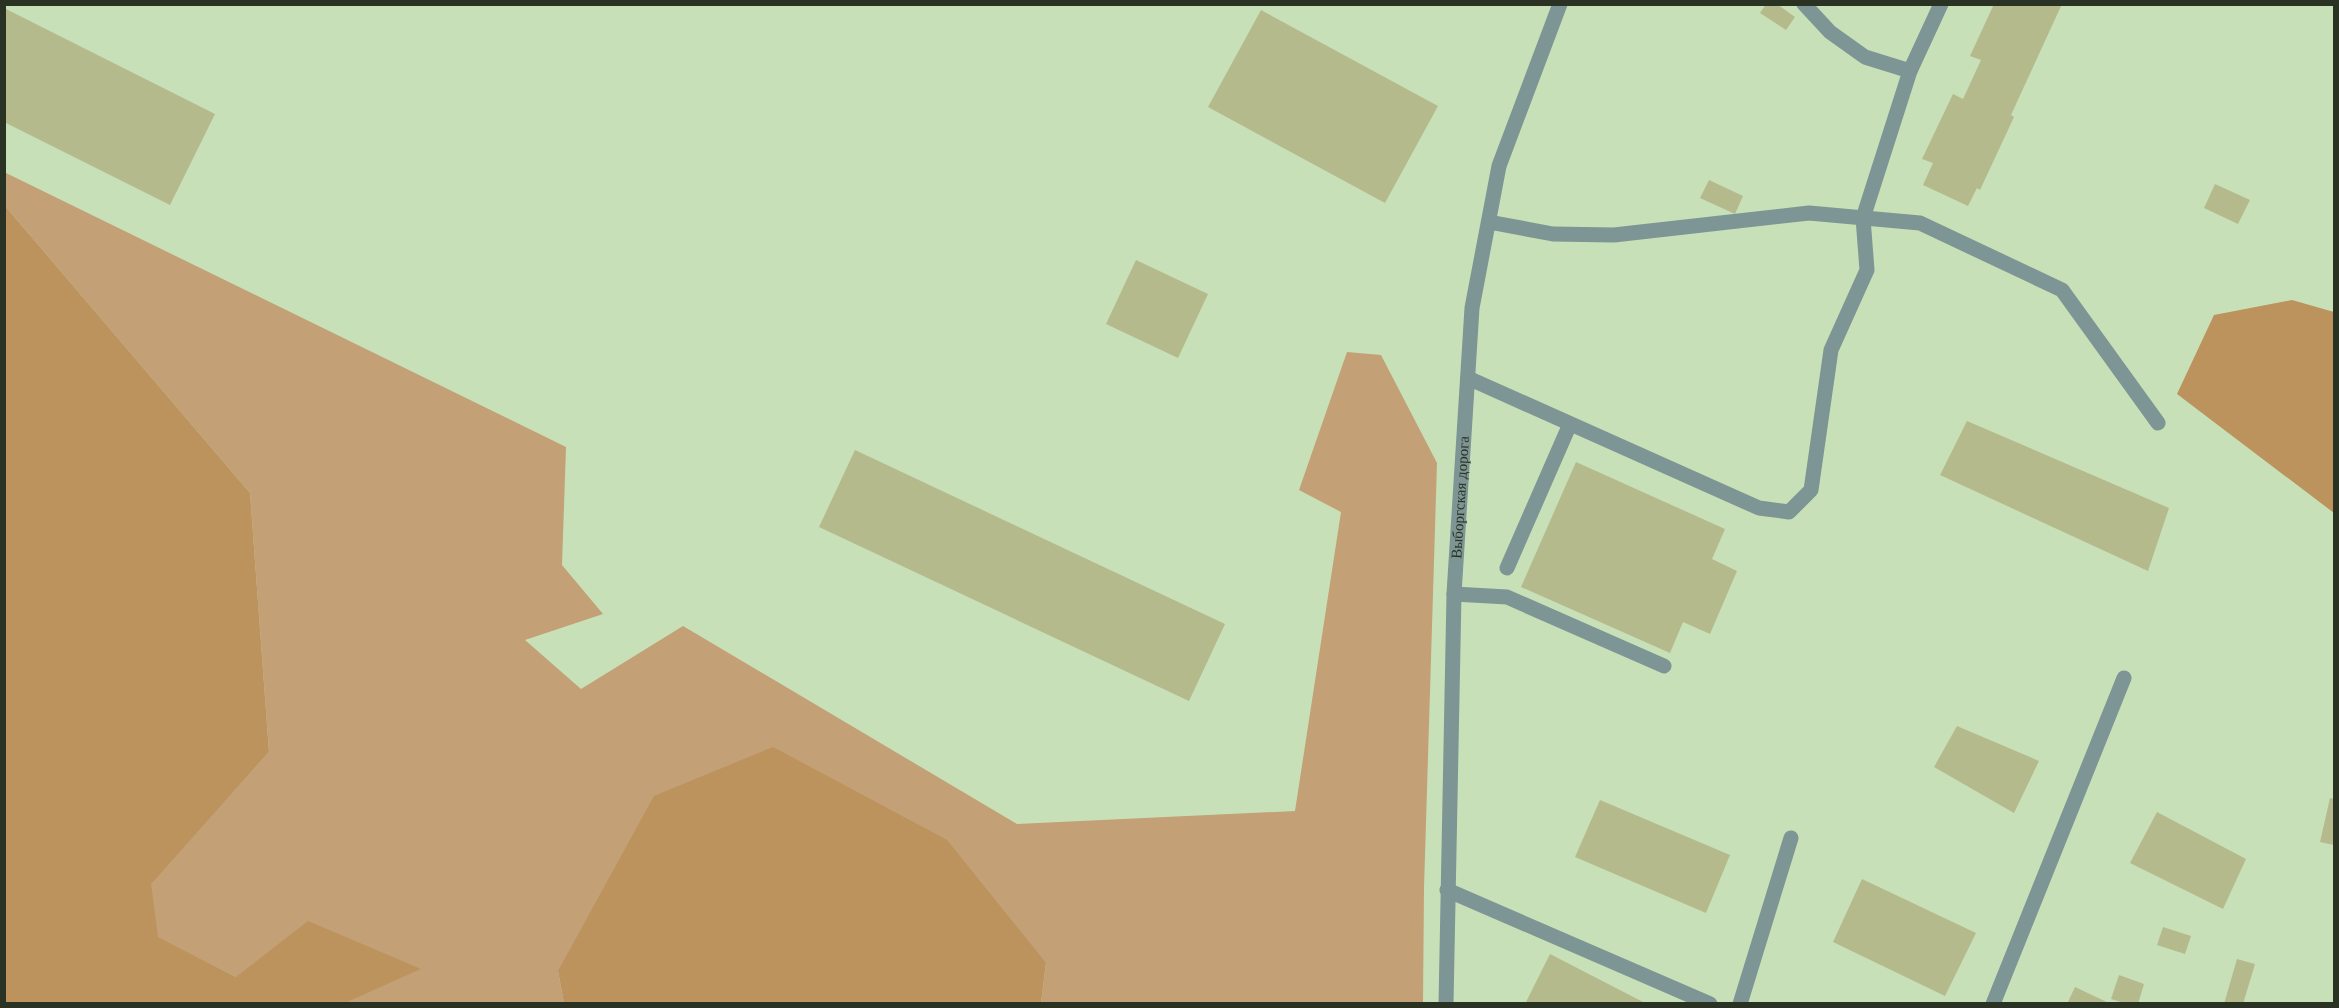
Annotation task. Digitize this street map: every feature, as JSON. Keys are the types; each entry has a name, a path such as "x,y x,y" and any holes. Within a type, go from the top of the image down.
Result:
{"street":[{"name":"Выборгская дорога","path":"1446,1004 1454,594 1472,308 1499,166 1560,4"},
{"path":"1804,4 1830,32 1865,57 1910,71"},
{"path":"1468,378 1759,508 1789,512 1811,490 1831,350 1867,270 1863,218 1910,71 1941,4"},
{"path":"1489,222 1553,234 1614,236 1809,213 1920,223 2062,290 2158,423"},
{"path":"1507,568 1570,424"},
{"path":"1454,594 1507,597 1664,666"},
{"path":"1993,1004 2124,678"},
{"path":"1740,1004 1791,838"},
{"path":"1447,890 1710,1004"}],"shaded area":[{"path":"4,172 566,447 562,565 603,614 525,640 581,689 683,626 1017,824 1295,811 1341,512 1299,490 1347,352 1381,355 1437,463 1424,888 1423,1003 1041,1003 1046,963 558,971 564,1003 346,1003 420,969 236,977 157,937 150,884 269,752 250,493 5,206"},
{"path":"5,206 250,493 269,752 151,884 158,937 236,977 308,921 421,969 346,1003 5,1003"},
{"path":"2292,300 2334,312 2334,513 2177,394 2214,315"},
{"path":"773,747 947,840 1046,963 1041,1003 564,1003 558,971 654,796"}],"building":[{"path":"1766,4 1777,4 1795,17 1786,30 1760,13"},
{"path":"1994,4 2062,4 2011,115 2014,117 1980,190 1977,188 1968,206 1923,185 1933,163 1922,159 1953,94 1963,99 1981,60 1970,56"},
{"path":"4,8 215,114 170,205 4,122"},
{"path":"1261,10 1438,106 1385,203 1208,107"},
{"path":"1709,180 1743,196 1735,214 1700,198"},
{"path":"2215,184 2250,200 2238,224 2204,208"},
{"path":"1136,260 1208,294 1178,358 1106,324"},
{"path":"1967,421 2169,508 2148,571 1940,475"},
{"path":"855,450 1225,624 1189,701 819,527"},
{"path":"1576,462 1725,529 1712,559 1737,571 1710,634 1683,622 1670,653 1521,587"},
{"path":"1957,726 2039,761 2014,813 1934,767"},
{"path":"2330,798 2334,799 2334,845 2320,842"},
{"path":"1600,800 1730,855 1706,913 1575,857"},
{"path":"2157,812 2246,859 2223,909 2130,863"},
{"path":"1862,879 1976,933 1945,996 1833,942"},
{"path":"2163,927 2191,936 2185,954 2157,945"},
{"path":"1550,954 1647,1004 1525,1004"},
{"path":"2237,959 2255,964 2243,1004 2224,1004"},
{"path":"2119,975 2144,984 2138,1004 2127,1004 2111,999"},
{"path":"2075,987 2111,1004 2067,1004"}]}
